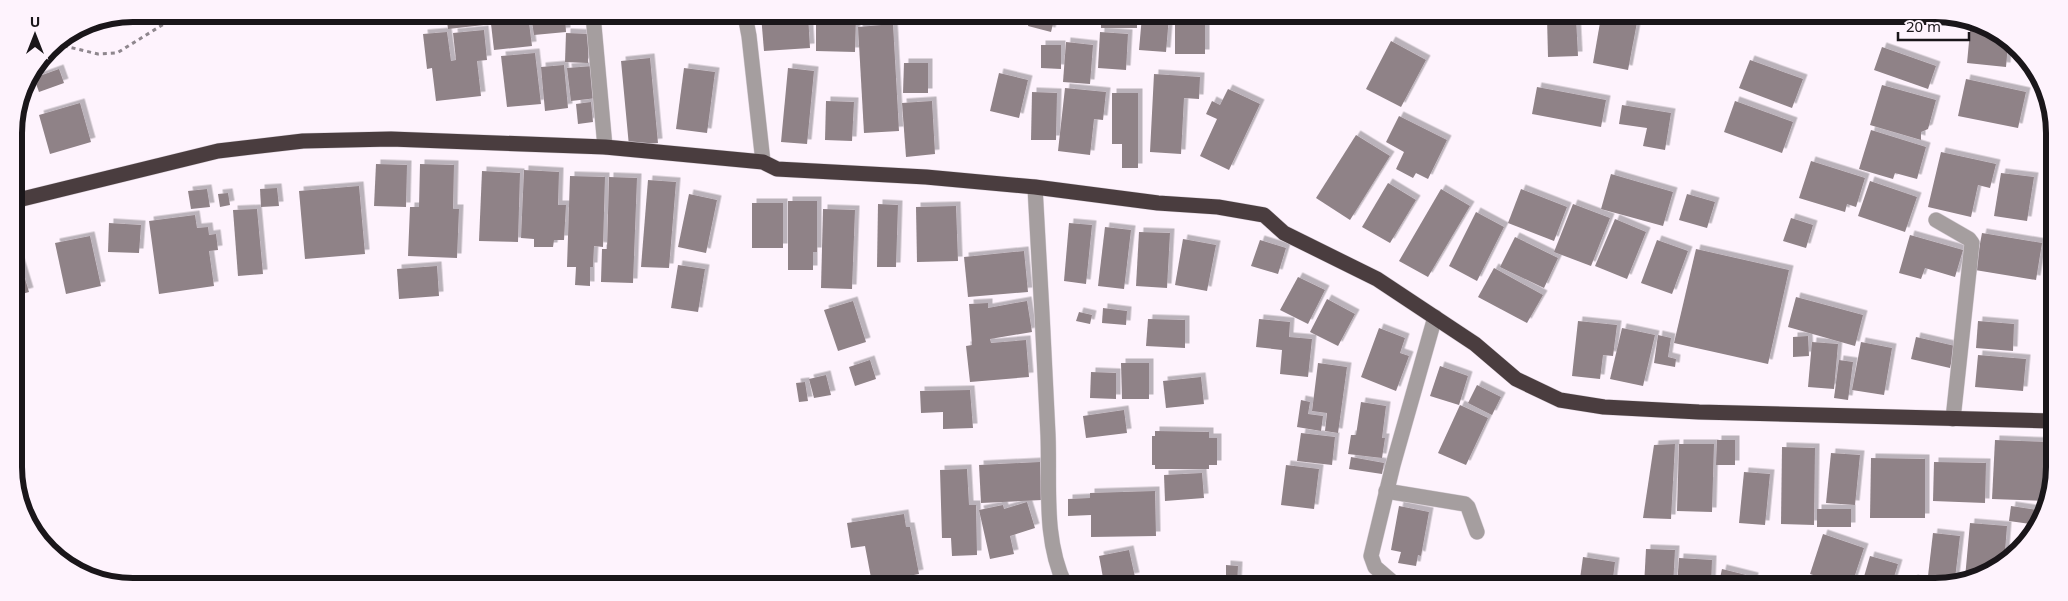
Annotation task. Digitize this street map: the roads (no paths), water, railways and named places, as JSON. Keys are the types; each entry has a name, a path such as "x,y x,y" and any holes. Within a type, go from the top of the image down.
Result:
{"highway":[{"path":"23,199 186,158 260,145 303,141 391,139 606,148 763,162 777,169 926,177 1035,187 1158,203 1218,207 1264,215 1284,233 1377,279 1475,344 1516,379 1560,400 1604,408 2046,422"}],"street":[{"path":"594,23 606,148"},
{"path":"746,23 763,162"},
{"path":"1035,187 1049,462 1049,528 1057,569 1062,578"},
{"path":"1936,220 1969,239 1972,243 1953,419"},
{"path":"1388,578 1375,567 1372,559 1386,491 1434,317"},
{"path":"1386,491 1466,505 1477,532"}]}
